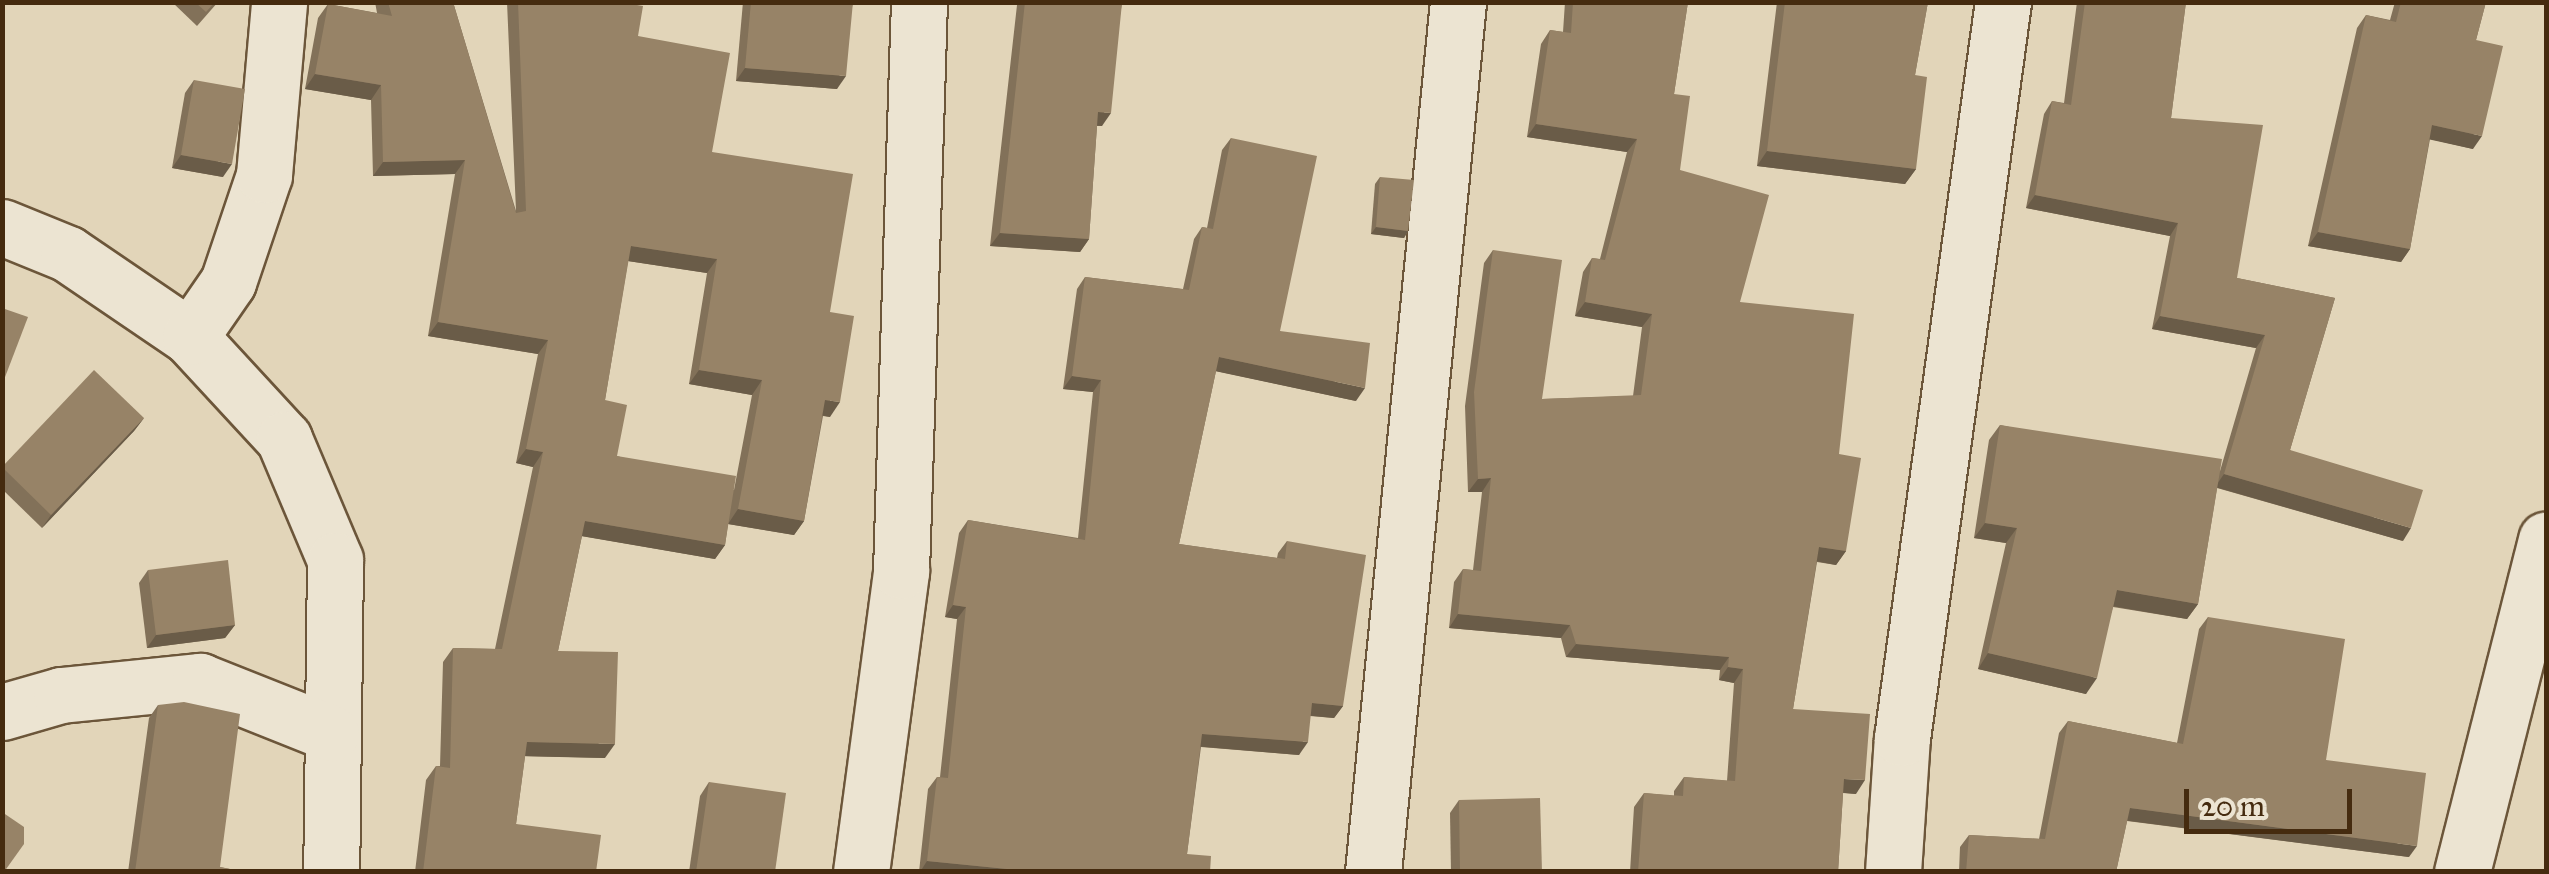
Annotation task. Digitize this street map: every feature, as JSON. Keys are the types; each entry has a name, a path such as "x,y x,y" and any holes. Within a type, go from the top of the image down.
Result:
{"street":[{"path":"190,337 228,282 264,175 279,2"},
{"path":"861,872 901,570 918,2"},
{"path":"1373,872 1458,2"},
{"path":"1892,872 1902,738 2003,2"},
{"path":"2,227 68,254 190,337 284,439 336,560 330,734 331,872"},
{"path":"2462,872 2546,539"},
{"path":"2,712 60,695 200,681 330,734"}],"building":[{"path":"195,2 215,2 206,12"},
{"path":"388,2 453,2 516,213 526,211 518,2 619,2 643,6 638,36 730,53 712,152 853,174 830,312 854,316 840,402 825,400 804,521 738,509 762,380 699,370 717,259 631,246 605,400 627,405 617,456 736,476 725,545 585,521 558,651 618,652 615,744 527,742 516,824 601,835 596,872 423,872 436,766 450,768 453,648 502,649 543,452 526,449 548,340 438,322 465,160 383,162 381,85 315,74 328,4 392,16"},
{"path":"751,2 853,2 846,76 745,68"},
{"path":"1025,2 1122,3 1111,113 1098,112 1089,239 1000,233"},
{"path":"1573,2 1688,2 1674,94 1690,96 1680,170 1769,195 1740,302 1854,314 1839,454 1861,458 1846,551 1819,547 1793,709 1870,714 1865,780 1844,779 1838,872 1638,872 1644,793 1683,796 1684,777 1735,781 1743,669 1728,667 1729,657 1576,644 1570,625 1458,614 1463,569 1481,571 1491,478 1478,479 1474,392 1493,250 1562,260 1542,399 1641,395 1652,314 1585,302 1592,258 1605,260 1637,139 1536,124 1550,30 1571,33"},
{"path":"1785,2 1928,2 1915,75 1927,77 1916,169 1767,151"},
{"path":"2085,2 2186,2 2171,118 2263,125 2237,278 2335,298 2290,450 2423,490 2411,528 2224,474 2265,335 2160,316 2178,223 2035,195 2052,101 2071,105"},
{"path":"2401,2 2486,2 2476,40 2503,46 2482,136 2432,125 2410,249 2318,232 2366,15 2396,22"},
{"path":"194,80 245,89 232,164 181,155"},
{"path":"1231,138 1317,156 1280,331 1370,343 1365,388 1219,357 1179,544 1285,559 1287,541 1366,555 1343,706 1312,703 1308,742 1202,734 1187,854 1211,856 1210,872 1037,872 927,861 937,777 948,778 966,607 953,605 968,520 1085,540 1101,380 1072,376 1085,277 1189,290 1202,227 1213,229"},
{"path":"1380,177 1414,180 1408,231 1376,227"},
{"path":"2,308 28,317 2,385"},
{"path":"94,370 144,418 51,515 2,467"},
{"path":"2000,425 2222,459 2198,604 2117,590 2097,678 1988,653 2017,528 1985,523"},
{"path":"228,560 235,625 156,635 148,570"},
{"path":"2208,617 2345,639 2326,760 2426,773 2417,846 2130,808 2116,872 1966,872 1969,835 2045,839 2068,721 2183,744"},
{"path":"184,702 240,714 220,867 245,872 135,872 158,705"},
{"path":"709,782 786,793 775,872 696,872"},
{"path":"1540,798 1542,872 1460,872 1459,800"},
{"path":"2,812 24,827 24,844 4,872 2,872"}]}
